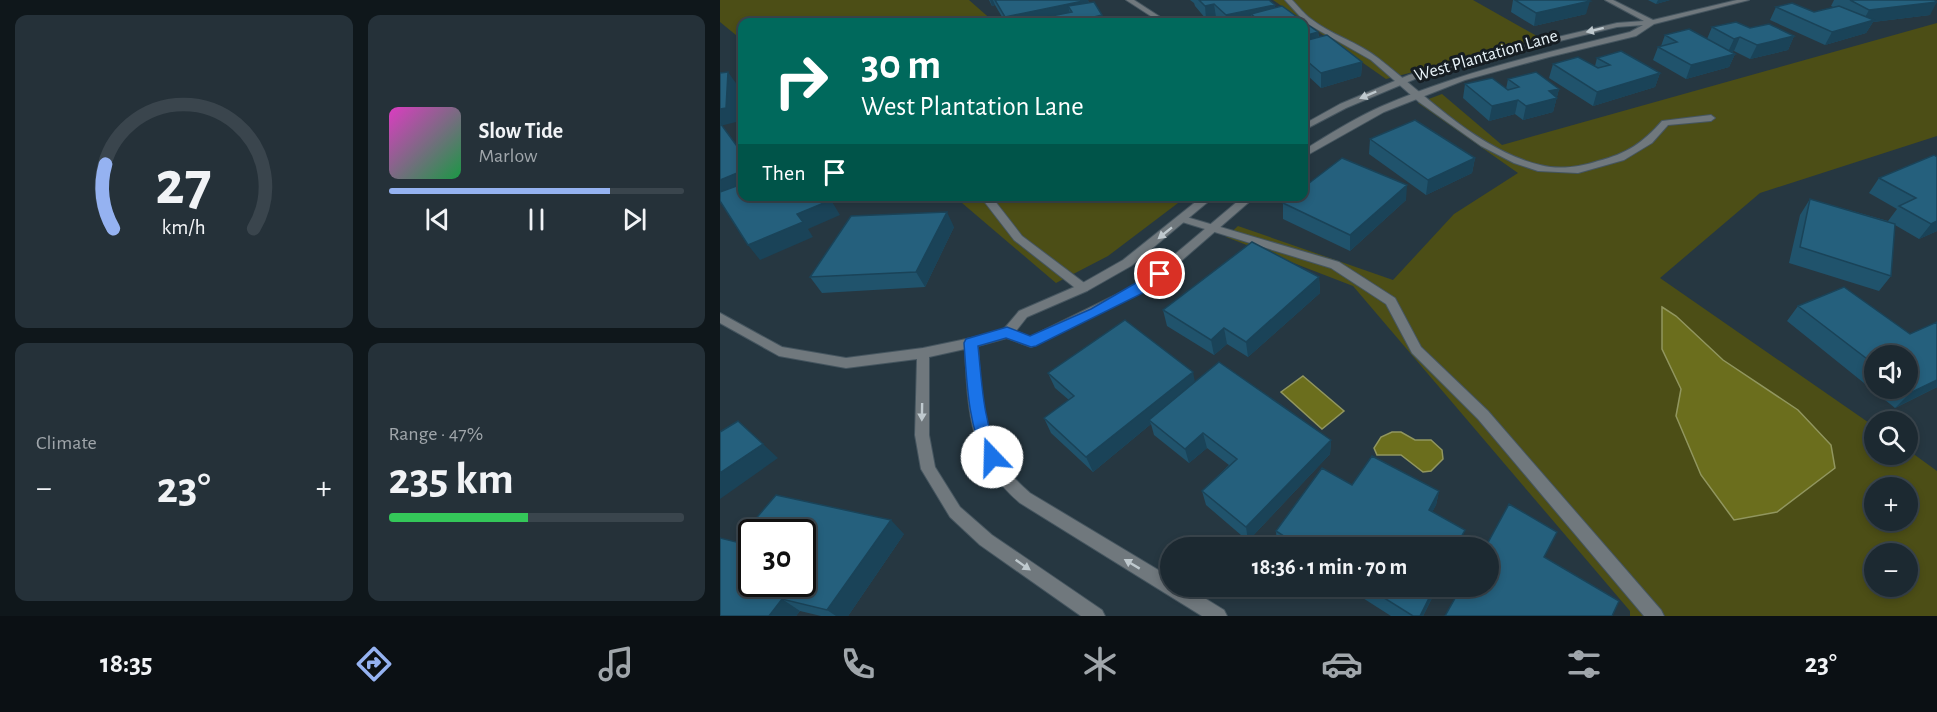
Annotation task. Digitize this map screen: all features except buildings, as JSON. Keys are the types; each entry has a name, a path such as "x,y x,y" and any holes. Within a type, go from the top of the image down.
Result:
{"street":[{"path":"1129,0 1158,18"},
{"path":"1288,0 1306,18"},
{"path":"1608,0 1653,22"},
{"name":"West Plantation Lane","path":"1308,123 1401,82 1464,62 1617,25 1653,22 1746,0"},
{"path":"1308,20 1374,58 1415,94 1484,144 1517,161 1541,169 1578,170 1621,158 1649,141 1665,123 1711,118"},
{"name":"West Plantation Lane","path":"1308,151 1330,135 1415,94 1478,72 1633,34 1653,22"},
{"path":"1308,125 1330,135"},
{"path":"989,201 1018,238 1083,288"},
{"path":"720,317 779,351 846,363 923,353 971,343 1007,333 1023,314 1083,288 1127,263 1204,201"},
{"path":"1007,333 1031,342 1096,312 1146,285 1245,201"},
{"path":"1182,219 1335,265 1391,301 1416,350 1483,415 1655,616"},
{"path":"971,343 976,406 983,439 1000,475 1025,498 1218,616"},
{"path":"923,353 922,435 928,469 955,512 986,540 1096,616"}],"shaded area":[{"path":"720,0 969,0 989,18 738,18 738,37 720,22"},
{"path":"1273,0 1473,0 1542,39 1386,79 1308,24 1308,18 1299,18"},
{"path":"1937,23 1937,136 1760,193 1660,278 1864,419 1864,465 1918,465 1918,457 1937,471 1937,616 1630,616 1630,611 1353,286 1226,237 1238,226 1393,280 1454,214 1518,173 1418,103 1442,94 1502,145"},
{"path":"960,201 1181,201 1108,256 1056,283"},
{"path":"1662,307 1676,316 1723,360 1798,410 1831,445 1835,468 1777,512 1734,520 1701,475 1676,416 1681,389 1662,349"},
{"path":"1303,376 1344,411 1322,429 1281,392"},
{"path":"1392,432 1401,432 1415,440 1431,440 1442,450 1443,459 1431,471 1423,472 1401,455 1377,455 1374,448 1381,437"}],"route":[{"path":"992,457 983,439 976,406 971,343 1007,333 1031,342 1096,312 1146,285 1160,274"}]}
